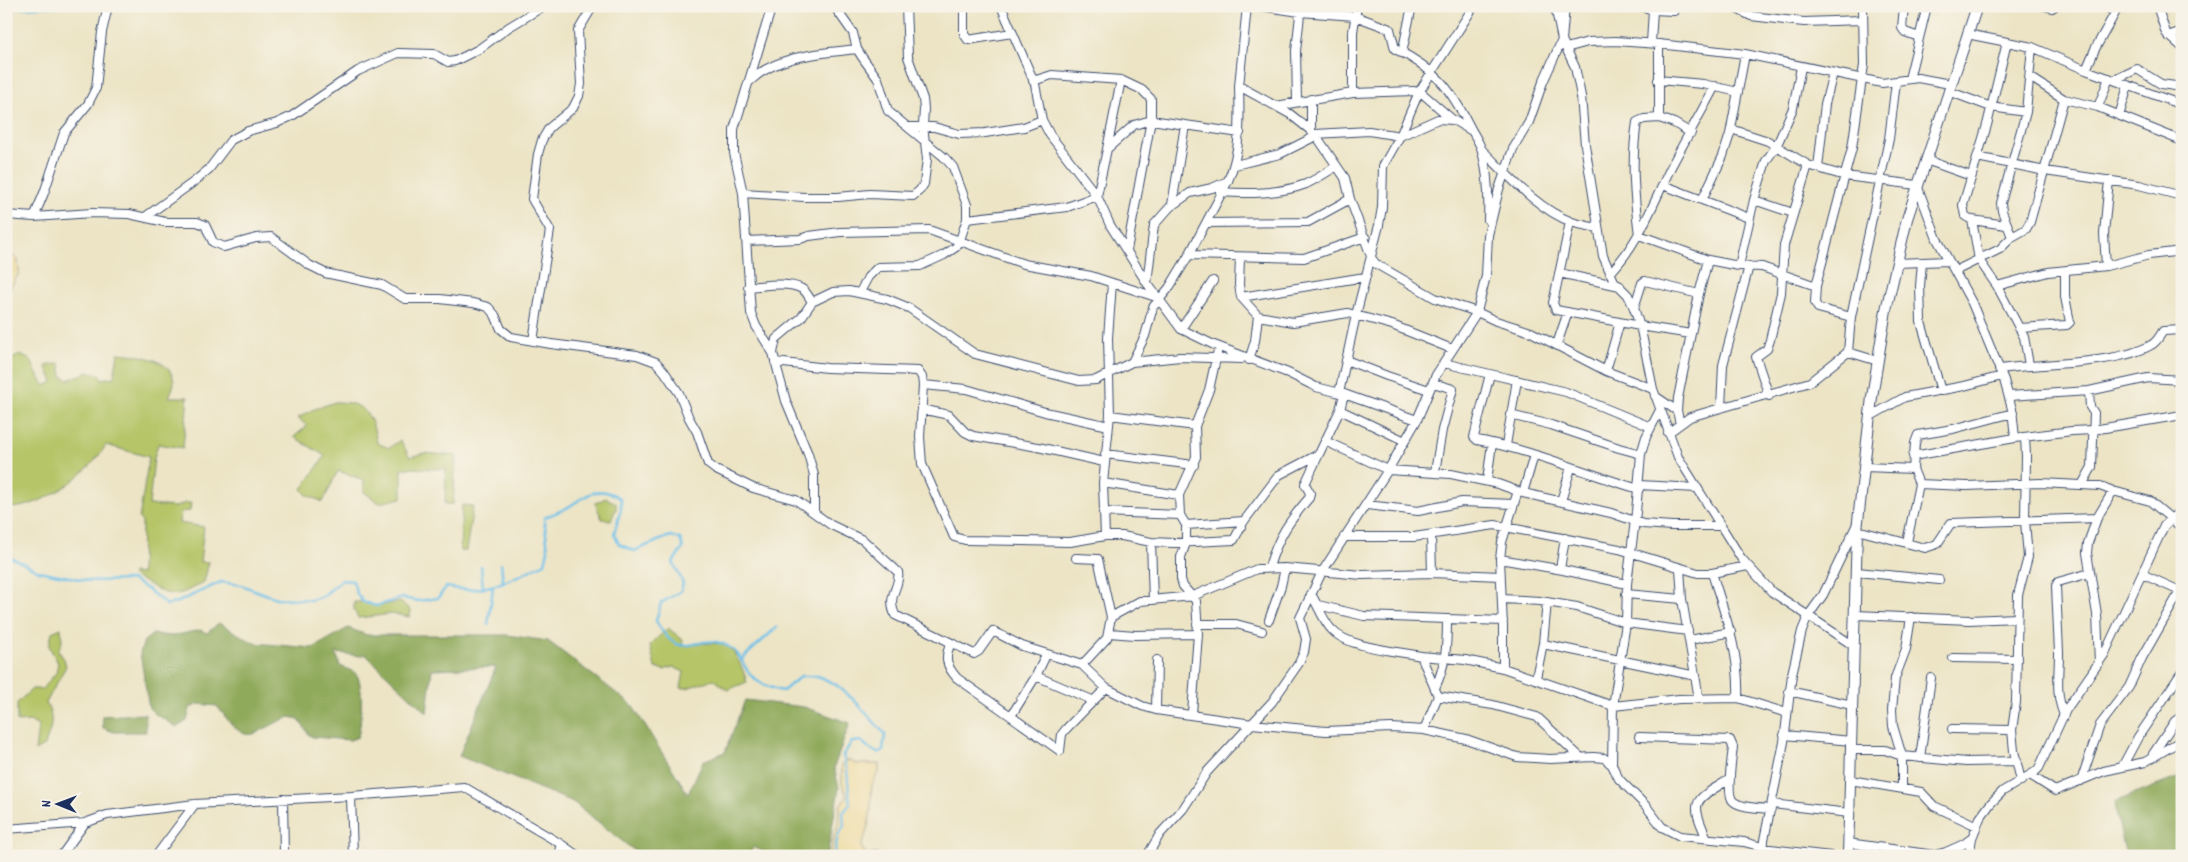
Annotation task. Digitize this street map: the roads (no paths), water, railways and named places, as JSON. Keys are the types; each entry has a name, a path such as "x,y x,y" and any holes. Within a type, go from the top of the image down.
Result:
{"street":[{"path":"34,217 64,133 88,104 96,88 102,32 108,6"},
{"path":"145,217 195,182 209,169 231,140 248,131 277,123 292,116 358,71 398,53 434,54 448,62 455,61 479,49 509,27 544,6"},
{"path":"533,341 550,230 532,199 538,154 542,140 549,128 573,108 578,96 581,84 578,31 593,6"},
{"path":"772,6 734,129 732,142 743,192 748,287 752,319 773,353 786,401 808,454 814,475 814,512"},
{"path":"834,6 853,33 857,49 878,79 888,111 944,157 953,167 967,205 967,218 960,240 956,246 944,255 923,265 878,267 868,277 860,292"},
{"path":"743,192 804,198 870,194 913,196 924,184 927,159 922,99 908,57 906,6"},
{"path":"964,6 964,34 968,40 1012,32"},
{"path":"1000,6 1033,81 1042,120 1050,135 1097,196 1110,225 1157,298 1181,329 1219,348 1288,374 1316,387 1342,393 1417,420"},
{"path":"1132,362 1145,336 1157,298 1169,288 1189,255 1235,165 1240,133 1239,86 1246,6"},
{"path":"1260,6 1354,16 1390,29 1392,46 1443,82 1454,95 1482,150 1525,193 1570,222 1598,228"},
{"path":"1353,93 1354,16 1357,6"},
{"path":"1402,53 1412,6"},
{"path":"1270,568 1275,547 1287,524 1310,498 1310,492 1305,484 1340,410 1346,360 1356,314 1372,259 1382,207 1383,166 1400,136 1419,92 1474,6"},
{"path":"1555,6 1562,40 1575,67 1581,96 1585,145 1603,256 1610,273 1628,295 1634,308 1640,326 1654,392 1678,457 1719,526 1748,566 1772,592 1854,646"},
{"path":"1488,235 1513,149 1529,122 1543,82 1562,40 1565,6"},
{"path":"1641,6 1653,10 1674,11 1676,6"},
{"path":"1731,6 1747,15 1804,22 1862,20"},
{"path":"1756,16 1758,6"},
{"path":"1851,317 1818,308 1815,302 1816,286 1852,148 1863,78 1863,6"},
{"path":"1904,6 1902,28 1905,32 1919,37"},
{"path":"1909,79 1927,6"},
{"path":"1848,856 1857,526 1878,361 1906,219 1977,6"},
{"path":"2045,6 2050,8 2054,6"},
{"path":"2086,70 2095,49 2115,13 2104,6"},
{"path":"2157,6 2168,36 2182,47"},
{"path":"1297,102 1296,51 1300,9"},
{"path":"1653,10 1659,118"},
{"path":"2168,36 2182,31"},
{"path":"1967,34 2032,47 2086,70 2182,105"},
{"path":"1566,48 1588,42 1615,41 1655,44 1745,54 1801,67 1863,78 1882,84 1909,79 1932,79 1991,107 2026,112"},
{"path":"2006,225 1972,220 1965,216 1964,211 1971,176 2007,42"},
{"path":"2012,237 2006,225 2001,203 2026,112 2032,47"},
{"path":"750,81 759,72 788,60 857,49"},
{"path":"1702,200 1723,156 1731,128 1745,54"},
{"path":"1739,266 1749,218 1766,160 1776,145 1793,108 1801,67"},
{"path":"2098,107 2111,79 2137,69 2161,84 2182,87"},
{"path":"1818,168 1825,104 1833,73"},
{"path":"1033,81 1052,75 1120,80 1142,90 1151,99 1151,120 1127,250"},
{"path":"2030,77 2064,99 2098,107 2182,141"},
{"path":"1097,196 1108,149 1120,80"},
{"path":"1658,80 1715,86 1738,92"},
{"path":"1668,433 1690,417 1769,396 1810,382 1848,352 1851,317 1882,180 1896,82"},
{"path":"1239,86 1290,114 1314,134 1345,178 1350,200 1372,259 1388,273 1435,298 1531,332 1557,344 1606,371 1654,392 1677,411"},
{"path":"1610,273 1626,255 1639,235 1715,86"},
{"path":"2119,116 2128,86"},
{"path":"1276,106 1353,93 1419,92 1453,120 1472,132"},
{"path":"1311,99 1314,134"},
{"path":"1955,271 2000,249 2012,237 2026,229 2033,217 2064,99"},
{"path":"1639,235 1633,174 1633,148 1637,122 1644,119 1659,118 1674,123 1691,134"},
{"path":"1235,165 1280,154 1314,134 1369,131 1400,136 1438,119 1453,120"},
{"path":"908,127 934,126 959,134 985,133 1008,130 1042,120"},
{"path":"1108,149 1134,125 1151,120 1240,133"},
{"path":"1172,205 1185,125"},
{"path":"1731,128 1776,145 1808,165 1845,176 1917,185"},
{"path":"1147,856 1160,834 1183,809 1207,772 1272,702 1299,663 1304,652 1306,639 1299,621 1322,572 1388,470 1417,420 1444,362 1477,312 1486,276 1488,235 1489,199 1482,150"},
{"path":"1977,157 2045,171 2109,180 2182,196"},
{"path":"1926,160 1971,176"},
{"path":"1769,396 1756,357 1768,348 1781,293 1784,245 1808,165"},
{"path":"1202,190 1254,192 1294,188 1308,183 1337,166"},
{"path":"2106,266 2104,234 2109,180"},
{"path":"1147,283 1154,225 1172,205 1190,192 1228,181"},
{"path":"1663,185 1749,218"},
{"path":"1917,185 1948,261 1972,303 2001,372 2013,413 2015,438"},
{"path":"967,218 1012,215 1067,206 1097,196"},
{"path":"1206,223 1308,222 1350,200"},
{"path":"1754,200 1793,214"},
{"path":"6,215 34,217 92,213 145,217 165,222 196,222 205,225 213,242 224,247 256,238 271,237 309,265 325,273 382,285 406,299 440,299 488,307 507,334 533,341 637,355 656,362 678,393 697,432 708,464 716,470 753,488 796,500 844,532 863,540 898,572 899,581 892,595 895,615 974,654 979,651 993,631 1022,646 1082,665 1106,688 1142,706 1156,710 1252,724 1326,731 1391,728 1424,730 1466,739 1517,757 1550,759 1604,758 1612,765 1619,779 1646,806 1662,828 1680,836 1744,842 1763,852 1831,856"},
{"path":"1972,220 1979,260 1997,286 2019,328 2027,348 2029,365"},
{"path":"1570,222 1553,308 1640,326 1691,334"},
{"path":"746,241 800,239 840,232 924,229 960,240 1024,264 1091,276 1157,298"},
{"path":"1639,235 1708,260 1762,268 1816,286"},
{"path":"1189,255 1304,258 1365,237"},
{"path":"1997,286 2048,272 2106,266 2149,255 2182,252"},
{"path":"1240,257 1239,285 1241,297 1258,316 1293,322 1339,314 1356,314 1392,325 1452,349"},
{"path":"1680,424 1677,411 1699,294 1708,260"},
{"path":"1897,263 1948,261"},
{"path":"1922,262 1920,286 1921,322 1941,391"},
{"path":"1721,408 1723,365 1749,266"},
{"path":"2019,328 2067,325 2070,322 2065,297 2065,271"},
{"path":"1559,273 1620,286"},
{"path":"1241,297 1366,277"},
{"path":"1181,329 1213,281"},
{"path":"1634,308 1642,283 1645,281 1699,294"},
{"path":"1106,536 1103,512 1103,483 1104,458 1110,415 1108,338 1112,283"},
{"path":"748,287 776,286 798,288 804,291 812,302"},
{"path":"773,353 776,339 801,318 812,302 834,292 860,292 909,308 975,354 984,358 1079,381 1096,380 1132,362 1180,357 1248,359"},
{"path":"1557,344 1568,312"},
{"path":"1248,359 1256,341 1258,316"},
{"path":"1606,371 1620,322"},
{"path":"1871,416 1905,397 1941,391 2029,365 2116,357 2151,345 2158,340 2164,331 2182,330"},
{"path":"1192,714 1198,634 1196,601 1183,586 1181,579 1181,557 1186,543 1186,525 1180,515 1180,495 1194,465 1196,452 1195,426 1209,390 1219,348"},
{"path":"1848,352 1878,361"},
{"path":"1346,360 1386,376 1431,387 1453,389 1442,430 1436,472"},
{"path":"775,362 827,368 915,370 922,376 920,451 922,464 956,539 1070,542 1106,536 1122,536 1151,542 1186,543 1234,540 1244,521 1279,475 1319,454"},
{"path":"1444,362 1580,398 1651,427"},
{"path":"1490,374 1474,437 1477,440 1506,445 1571,468 1639,487 1697,488"},
{"path":"2009,396 2089,391 2148,378 2182,380"},
{"path":"1506,445 1517,380"},
{"path":"923,385 966,389 1045,412 1109,426"},
{"path":"2082,485 2092,467 2094,413 2090,407 2089,391"},
{"path":"921,409 949,415 965,432 973,436 1104,458 1194,465"},
{"path":"1340,410 1404,441"},
{"path":"1612,765 1613,706 1626,623 1626,594 1639,487 1641,454 1651,427 1660,410"},
{"path":"1907,542 1919,484 1913,469 1916,439 1921,434 1953,429 2013,413"},
{"path":"1110,415 1195,426"},
{"path":"1510,415 1551,425 1641,454"},
{"path":"1913,456 2025,436 2094,430 2182,415"},
{"path":"2021,781 2012,730 2016,702 2019,588 2028,557 2024,485 2025,436"},
{"path":"1325,441 1388,470 1436,472 1487,481 1520,492 1561,501 1643,524 1659,526 1719,526"},
{"path":"1487,481 1492,443"},
{"path":"1503,668 1500,559 1514,504 1534,454"},
{"path":"1865,467 1913,469"},
{"path":"1561,501 1571,468"},
{"path":"1103,483 1180,495"},
{"path":"1919,484 2100,486 2113,492 2150,501 2169,519 2182,528"},
{"path":"2099,663 2097,623 2088,543 2097,518 2113,492"},
{"path":"1367,505 1418,511 1462,502 1514,504"},
{"path":"1969,856 1972,838 1991,803 2003,791 2039,768 2064,715 2099,663 2169,519 2182,509"},
{"path":"1103,512 1180,515"},
{"path":"1857,526 1925,548 1937,544 1950,522 2025,521 2078,517 2097,518"},
{"path":"1186,525 1244,521"},
{"path":"1344,537 1394,538 1431,535 1489,525 1631,552 1698,573 1712,573 1748,566"},
{"path":"1763,852 1784,735 1796,653 1808,616 1823,595 1857,526"},
{"path":"1431,535 1432,573"},
{"path":"1560,569 1565,538"},
{"path":"1151,542 1153,600"},
{"path":"1076,558 1098,559 1111,617 1109,633 1102,644 1082,665"},
{"path":"1500,559 1560,569 1627,584"},
{"path":"1269,620 1285,568"},
{"path":"1111,617 1140,601 1193,596 1257,569 1285,568 1362,575 1432,573 1500,576"},
{"path":"1680,568 1682,598 1696,676 1698,699"},
{"path":"1857,572 1939,580"},
{"path":"1712,573 1731,632 1738,662 1738,698"},
{"path":"2064,715 2059,704 2057,691 2059,672 2057,584 2090,573"},
{"path":"2080,781 2100,726 2129,687 2151,642 2181,590 2142,574"},
{"path":"1311,594 1332,630 1346,640 1421,656 1446,658 1503,668 1613,706 1698,699 1738,698 1787,713"},
{"path":"1626,594 1682,598"},
{"path":"1502,599 1547,602 1595,611 1626,623 1688,631"},
{"path":"1536,678 1543,644 1547,602"},
{"path":"1318,605 1364,616 1503,621"},
{"path":"1856,615 1969,620 2018,618"},
{"path":"1902,787 1902,756 1893,726 1892,710 1895,678 1906,649 1911,617"},
{"path":"1424,730 1444,670 1447,620"},
{"path":"1197,624 1236,624 1262,631"},
{"path":"1690,640 1731,632"},
{"path":"1109,633 1135,635 1198,634"},
{"path":"951,643 946,656 952,672 957,678 1060,751 1062,734 1092,700 1106,688"},
{"path":"1543,644 1620,661 1647,664 1696,676"},
{"path":"1011,716 1036,676 1046,655"},
{"path":"1421,656 1437,692"},
{"path":"1953,658 2017,659"},
{"path":"1156,710 1157,660"},
{"path":"2122,767 2138,736 2182,672"},
{"path":"1036,676 1092,700"},
{"path":"1920,758 1931,678"},
{"path":"1789,691 1852,705"},
{"path":"1437,692 1537,717 1580,757"},
{"path":"2150,758 2175,721 2182,716"},
{"path":"1952,728 2012,730"},
{"path":"1784,735 1885,750 1902,756 1966,762 2017,761"},
{"path":"1639,737 1730,740 1733,747 1729,791 1733,802 1849,813"},
{"path":"2030,774 2054,791 2104,771 2145,762 2182,740"},
{"path":"1707,838 1695,810 1697,804 1706,794 1730,780"},
{"path":"1850,780 1902,787 1921,792 1934,806 1977,826"},
{"path":"6,829 85,823 107,815 195,804 351,796 464,787 578,856"},
{"path":"351,796 353,856"},
{"path":"283,799 284,856"},
{"path":"156,856 195,804"},
{"path":"61,856 85,823"},
{"path":"1848,843 1935,855 1964,844 1972,838"},
{"path":"560,856 561,844"}],"waterway":[{"path":"6,8 61,6"},
{"path":"6,555 39,571 89,581 132,580 167,605 178,602 221,582 241,585 276,598 311,600 323,596 342,580 353,581 357,594 363,602 376,606 402,598 418,601 438,598 446,587 460,589 485,588 521,575 545,563 548,550 544,518 567,508 594,492 607,492 621,499 621,509 614,534 619,544 634,551 670,536 680,539 683,548 673,562 683,583 681,591 661,603 656,621 665,635 674,643 690,645 718,642 733,649 750,675 763,684 778,690 783,691 801,676 818,676 835,684 854,700 885,734 883,750 878,753 861,741 852,742 843,755 847,770 850,804 843,813 844,826 838,835 834,856"},
{"path":"501,564 503,582"},
{"path":"481,566 483,589"},
{"path":"488,625 493,587"},
{"path":"742,659 777,627"},
{"path":"2168,856 2182,840"}]}
